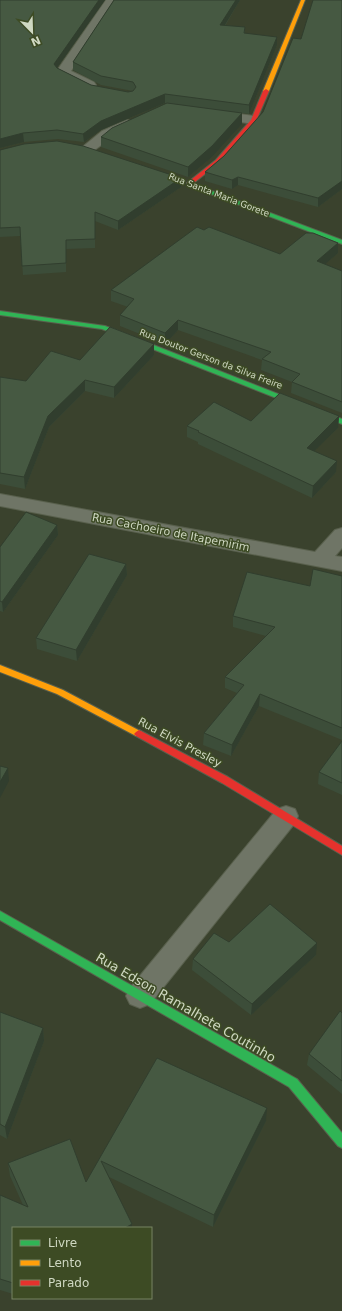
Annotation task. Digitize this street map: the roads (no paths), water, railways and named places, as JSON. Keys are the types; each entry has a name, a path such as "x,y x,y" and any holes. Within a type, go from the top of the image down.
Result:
{"street":[{"path":"105,90 97,88 62,72 112,0"},
{"path":"190,184 218,161 254,120 303,0"},
{"path":"196,111 254,120"},
{"path":"87,149 107,134 138,120"},
{"path":"72,146 102,153"},
{"name":"Rua Santa Maria Gorete","path":"175,178 342,242"},
{"name":"Rua Doutor Gerson da Silva Freire","path":"0,313 103,327 342,422"},
{"name":"Rua Cachoeiro de Itapemirim","path":"0,500 342,564"},
{"path":"320,560 342,535"},
{"name":"Rua Elvis Presley","path":"0,668 60,692 225,780 342,850"},
{"path":"140,996 286,816"},
{"name":"Rua Edson Ramalhete Coutinho","path":"0,915 293,1084 342,1142"}]}
